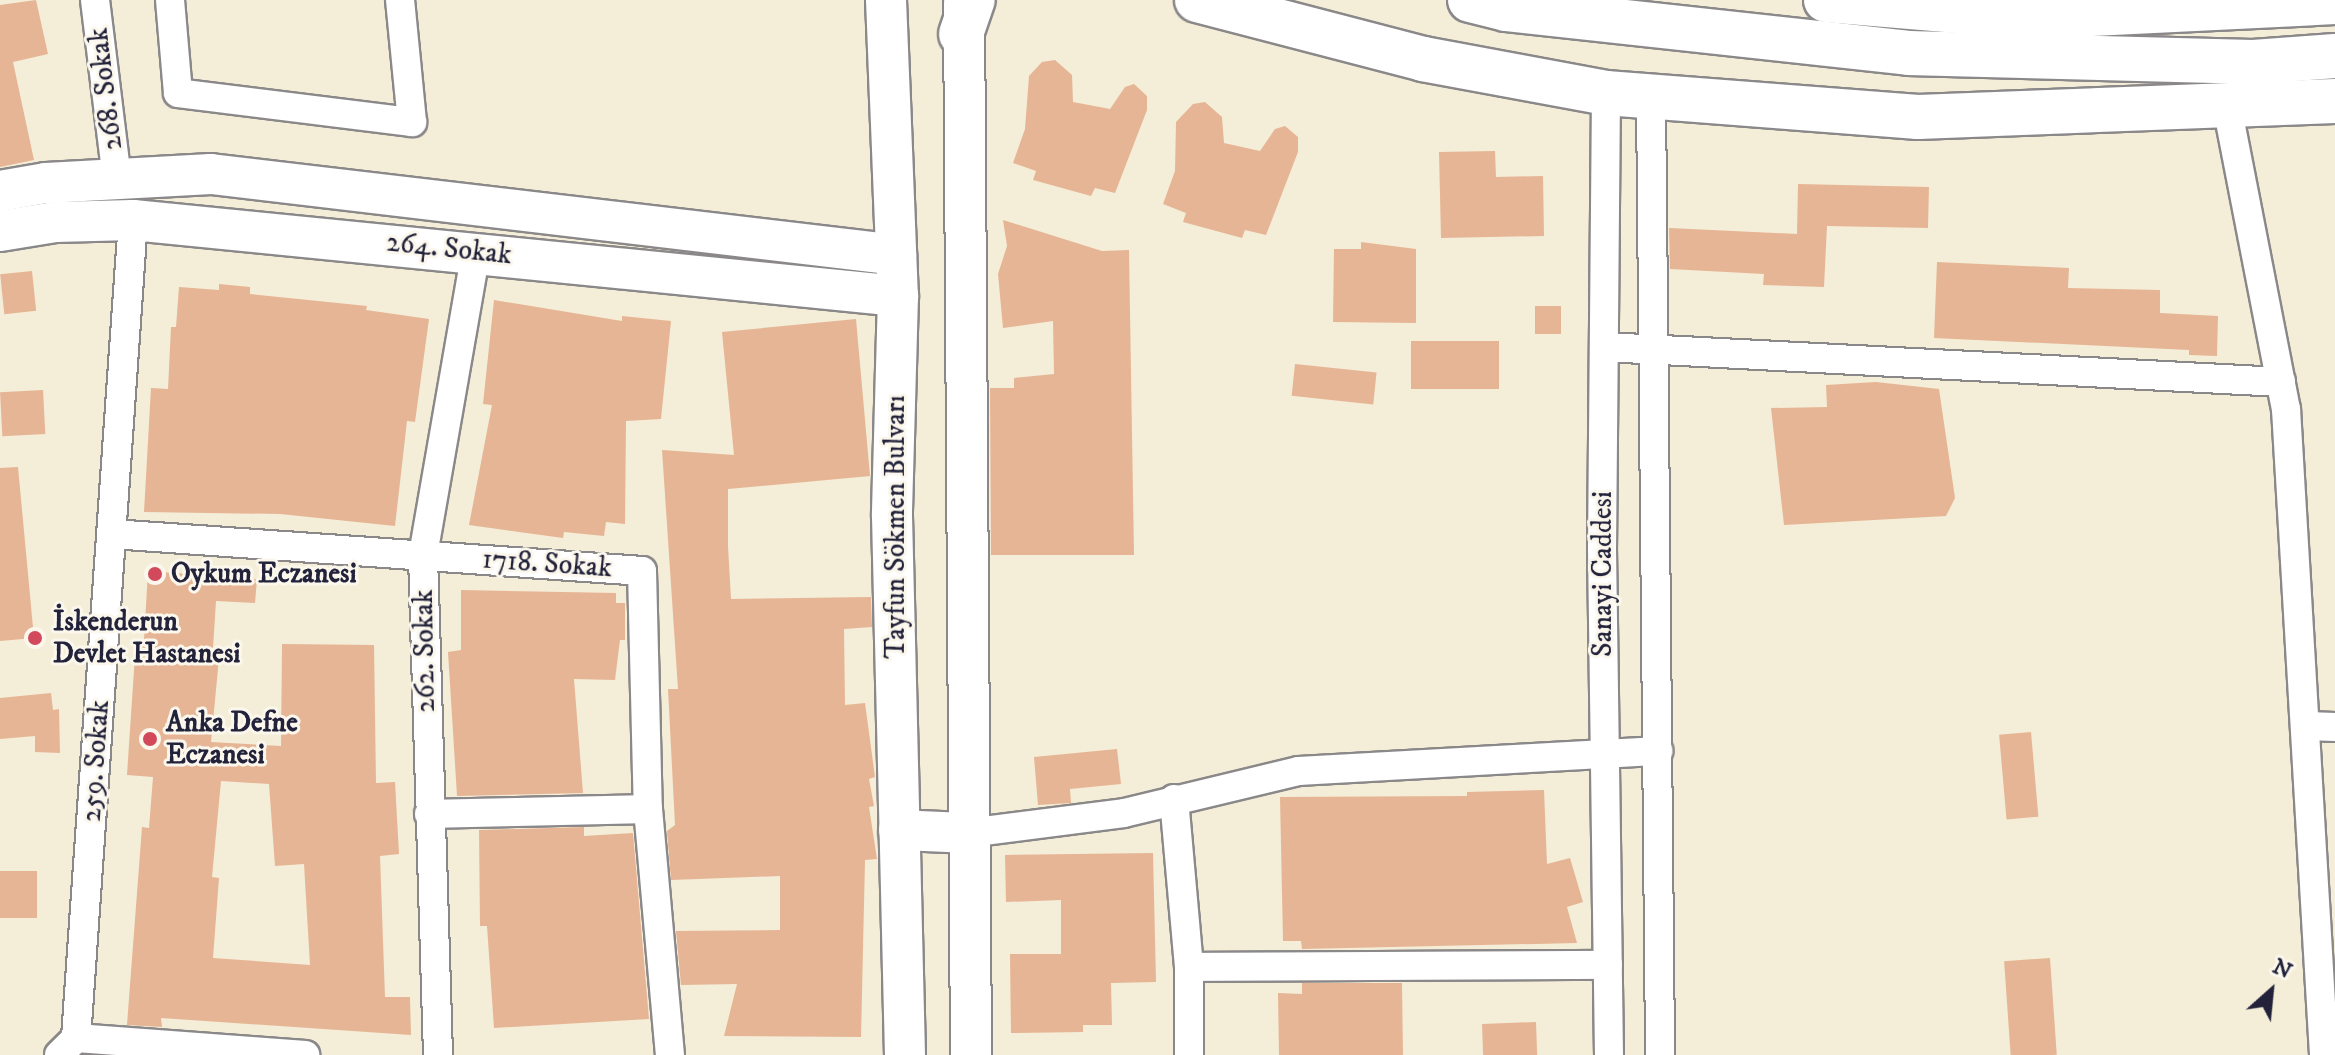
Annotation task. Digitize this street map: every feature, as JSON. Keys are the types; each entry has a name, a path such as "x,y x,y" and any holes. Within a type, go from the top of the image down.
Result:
{"highway":[{"path":"1197,0 1423,59 1606,93 1918,117 2335,101"},
{"path":"1470,0 1506,9 1908,53 2253,62 2335,56"},
{"path":"1826,0 2030,17 2335,2"}],"main road":[{"name":"Tayfun Sökmen Bulvarı","path":"886,0 898,296 892,516 905,1055"},
{"path":"966,11 971,1055"},
{"name":"264. Sokak","path":"0,191 117,178 211,174 896,255"},
{"path":"117,178 133,220"},
{"name":"264. Sokak","path":"0,231 55,222 133,220 898,296"},
{"path":"899,830 968,833"}],"street":[{"name":"268. Sokak","path":"95,0 117,178"},
{"path":"170,0 178,93 412,122 400,0"},
{"name":"Sanayi Caddesi","path":"1606,93 1605,752 1609,1055"},
{"name":"Sanayi Caddesi","path":"1651,96 1660,1055"},
{"path":"2227,106 2281,382 2321,727 2324,1055"},
{"name":"259. Sokak","path":"68,1046 112,534 133,220"},
{"name":"262. Sokak","path":"438,1055 423,555 476,252"},
{"path":"1604,347 2281,382"},
{"name":"1718. Sokak","path":"112,534 642,571 648,809 670,1055"},
{"path":"968,833 1124,813 1299,771 1658,751"},
{"path":"1174,799 1189,967 1189,1055"},
{"path":"429,814 648,809"},
{"path":"1189,967 1608,965"},
{"path":"68,1046 305,1055"}],"building":[{"path":"36,0 48,54 13,62 34,160 0,167 0,5"},
{"path":"1055,60 1072,75 1073,102 1110,109 1125,87 1134,84 1147,96 1147,110 1115,193 1095,188 1091,196 1033,180 1036,171 1013,163 1025,129 1029,76 1042,62"},
{"path":"1205,102 1222,117 1224,143 1260,151 1275,129 1285,126 1298,137 1298,152 1266,235 1245,230 1242,238 1183,222 1186,213 1163,204 1175,171 1176,122 1193,104"},
{"path":"1495,151 1496,177 1543,176 1544,236 1441,238 1439,152"},
{"path":"1798,184 1929,187 1928,228 1827,226 1824,287 1763,285 1764,274 1670,269 1669,228 1797,234"},
{"path":"1003,220 1102,251 1129,250 1134,555 991,555 990,388 1014,388 1014,378 1054,374 1053,321 1003,328 998,274 1007,246"},
{"path":"1361,242 1416,249 1416,323 1333,322 1334,249 1361,249"},
{"path":"1937,262 2069,268 2068,288 2160,290 2160,313 2218,316 2217,356 2189,355 2189,350 1934,338"},
{"path":"32,271 36,311 4,314 0,274"},
{"path":"219,284 250,287 250,294 367,306 366,310 429,319 415,422 407,421 395,526 280,514 144,512 151,388 168,389 171,327 176,327 179,287 219,290"},
{"path":"494,300 622,321 622,316 671,321 661,419 626,421 625,524 606,522 604,536 564,532 563,538 469,525 492,405 483,404"},
{"path":"1535,306 1561,306 1561,334 1535,334"},
{"path":"856,319 870,476 728,489 728,546 731,599 871,597 872,627 844,629 845,705 865,703 875,777 869,779 874,806 869,807 877,859 865,860 861,1037 724,1036 737,984 681,985 676,931 780,930 780,876 671,880 667,831 675,825 668,689 678,689 662,450 734,455 722,332"},
{"path":"1411,341 1499,341 1499,389 1411,389"},
{"path":"1295,364 1377,373 1373,404 1292,396"},
{"path":"1876,382 1939,389 1955,498 1946,516 1784,525 1771,408 1827,407 1826,385"},
{"path":"43,390 45,434 2,436 0,392"},
{"path":"18,467 34,638 0,641 0,468"},
{"path":"148,571 257,579 255,603 216,601 213,648 220,648 211,742 281,746 282,644 374,645 376,783 395,782 399,854 380,856 385,997 410,997 411,1035 161,1018 162,1027 127,1025 142,827 149,828 153,777 127,775 136,640 144,640","holes":["221,781 269,784 275,866 304,864 310,965 213,958 219,878 212,877"]},
{"path":"461,590 616,593 616,603 625,603 625,640 620,640 615,680 574,679 583,793 457,796 448,652 461,650"},
{"path":"51,693 53,710 59,709 60,753 35,752 35,736 0,739 0,698"},
{"path":"2031,732 2038,817 2007,819 1999,735"},
{"path":"1117,749 1121,784 1070,789 1071,803 1038,805 1034,757"},
{"path":"1544,790 1547,864 1570,858 1583,902 1567,907 1577,943 1302,949 1301,941 1283,941 1280,797 1467,796 1467,792"},
{"path":"584,827 584,836 633,833 649,1019 494,1028 487,926 480,926 479,830"},
{"path":"1153,853 1156,982 1111,983 1112,1025 1083,1025 1083,1032 1011,1033 1010,954 1061,954 1061,900 1006,902 1005,855"},
{"path":"0,871 37,871 37,918 0,918"},
{"path":"2050,958 2057,1055 2011,1055 2004,961"},
{"path":"1302,983 1402,983 1403,1055 1279,1055 1278,993 1302,994"},
{"path":"1536,1022 1537,1055 1483,1055 1482,1024"}],"place":[{"name":"Oykum Eczanesi","path":"155,574"},
{"name":"İskenderun Devlet Hastanesi","path":"35,638"},
{"name":"Anka Defne Eczanesi","path":"150,739"}]}
